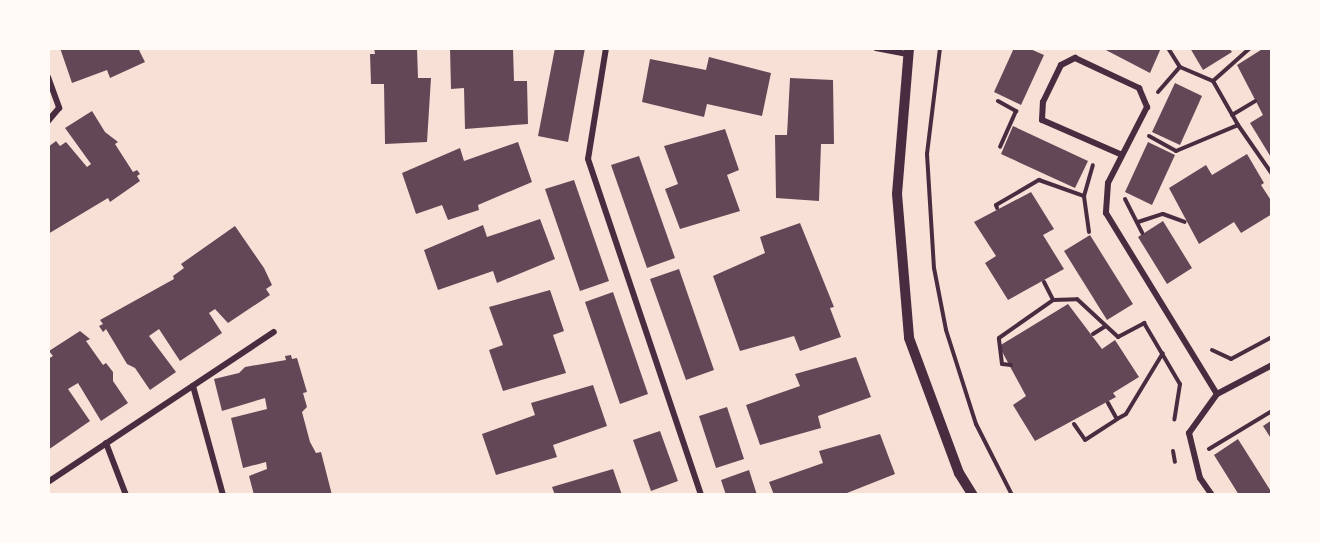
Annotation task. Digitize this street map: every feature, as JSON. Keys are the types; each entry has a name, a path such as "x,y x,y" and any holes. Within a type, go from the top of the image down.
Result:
{"street":[{"path":"606,48 588,159 701,495"},
{"path":"876,48 908,51 897,194 909,338 959,473 973,495"},
{"path":"1120,154 1042,120 1043,102 1061,65 1076,58 1139,88 1146,104 1120,154 1112,175 1106,213 1217,394"},
{"path":"48,77 59,108 48,121"},
{"path":"48,482 274,332"},
{"path":"1208,494 1200,478 1189,434 1217,394 1272,365"},
{"path":"193,386 223,495"},
{"path":"106,443 126,495"}],"path":[{"path":"940,48 927,154 934,268 946,330 976,424 1012,495"},
{"path":"1168,48 1180,67 1213,81 1238,125 1272,174"},
{"path":"1213,81 1251,48"},
{"path":"1146,104 1171,81 1180,67"},
{"path":"998,101 1016,111 1000,147"},
{"path":"1232,115 1255,101"},
{"path":"1135,128 1176,151 1238,125"},
{"path":"1112,175 1142,233"},
{"path":"997,208 996,205 1039,180 1084,196"},
{"path":"1138,222 1162,214 1185,222"},
{"path":"1044,282 1053,300"},
{"path":"1011,365 1002,364 999,338 1053,300 1077,298 1118,337 1144,323 1180,384 1179,406 1173,424"},
{"path":"1093,334 1106,326"},
{"path":"1206,342 1212,350 1231,359 1272,337"},
{"path":"1074,424 1085,440 1126,414 1163,353"},
{"path":"1108,403 1117,419"},
{"path":"1195,457 1272,411"},
{"path":"1172,442 1175,462"}],"building":[{"path":"60,48 138,48 145,62 110,78 107,70 72,83"},
{"path":"374,48 417,48 418,78 431,78 427,142 385,144 384,84 371,84 370,54 375,54"},
{"path":"450,48 513,48 514,81 527,81 528,124 465,129 464,88 451,89"},
{"path":"555,48 585,48 568,142 538,136"},
{"path":"1014,48 1028,48 1044,55 1021,105 994,92"},
{"path":"1102,48 1161,48 1150,73"},
{"path":"1190,48 1229,48 1232,52 1203,70"},
{"path":"1264,48 1272,48 1272,159 1250,123 1263,115 1237,65"},
{"path":"709,57 771,73 762,116 707,104 704,117 642,102 650,59 706,70"},
{"path":"790,78 833,80 834,144 821,144 819,201 776,198 775,135 787,135"},
{"path":"1175,83 1202,96 1180,145 1152,132"},
{"path":"92,111 105,132 118,142 115,144 133,172 137,170 140,174 137,176 140,181 110,202 108,198 48,234 48,147 56,141 60,146 66,142 87,167 91,164 65,128"},
{"path":"1013,126 1088,161 1075,188 1001,154"},
{"path":"725,129 739,170 727,175 740,211 680,229 665,189 678,184 664,146"},
{"path":"518,142 532,182 478,205 479,210 448,220 442,205 416,214 402,173 460,148 464,161"},
{"path":"1148,142 1175,155 1152,205 1125,192"},
{"path":"1247,154 1264,183 1261,185 1272,202 1272,214 1241,233 1234,222 1199,244 1169,188 1206,165 1212,175"},
{"path":"639,156 675,258 647,268 611,165"},
{"path":"574,180 609,281 580,291 545,189"},
{"path":"1031,192 1054,229 1043,235 1064,269 1008,300 985,263 996,256 974,222"},
{"path":"540,219 555,259 497,283 493,271 438,290 424,250 483,225 487,237"},
{"path":"1163,221 1192,268 1167,284 1138,237"},
{"path":"800,223 834,307 830,308 841,337 800,351 794,336 740,351 713,276 765,253 760,237"},
{"path":"235,226 264,268 272,285 266,289 270,295 228,323 215,309 209,313 222,333 180,361 159,329 149,336 176,372 150,390 135,368 127,364 106,329 103,332 99,326 103,324 100,320 174,279 173,276 184,268 181,264"},
{"path":"1090,235 1133,304 1107,320 1064,251"},
{"path":"679,269 714,370 686,380 650,279"},
{"path":"550,290 564,331 553,335 566,373 503,391 489,350 503,345 489,307"},
{"path":"613,292 648,394 620,404 585,302"},
{"path":"1068,304 1102,349 1115,340 1139,377 1113,393 1116,397 1035,441 1013,405 1026,396 999,346"},
{"path":"80,331 90,339 86,341 103,365 106,363 113,372 113,381 128,403 101,421 78,383 68,389 90,421 48,450 48,359 53,356 49,351"},
{"path":"291,355 292,359 297,358 307,392 303,393 307,407 302,412 310,442 316,453 321,452 332,495 254,495 249,476 267,469 266,462 243,468 231,418 267,409 265,398 222,411 214,379 239,373 245,367 286,360 285,356"},
{"path":"856,357 871,397 818,416 821,428 760,445 746,405 800,386 795,374"},
{"path":"593,385 607,426 553,445 557,457 496,475 482,434 535,415 531,403"},
{"path":"727,407 744,459 716,468 699,416"},
{"path":"1272,420 1272,440 1263,426"},
{"path":"660,431 678,481 651,491 633,440"},
{"path":"880,434 895,474 842,495 774,495 769,482 823,463 819,451"},
{"path":"1238,439 1272,495 1239,495 1214,455"},
{"path":"613,469 622,495 555,495 552,487"},
{"path":"749,470 757,495 726,495 721,480"}]}
